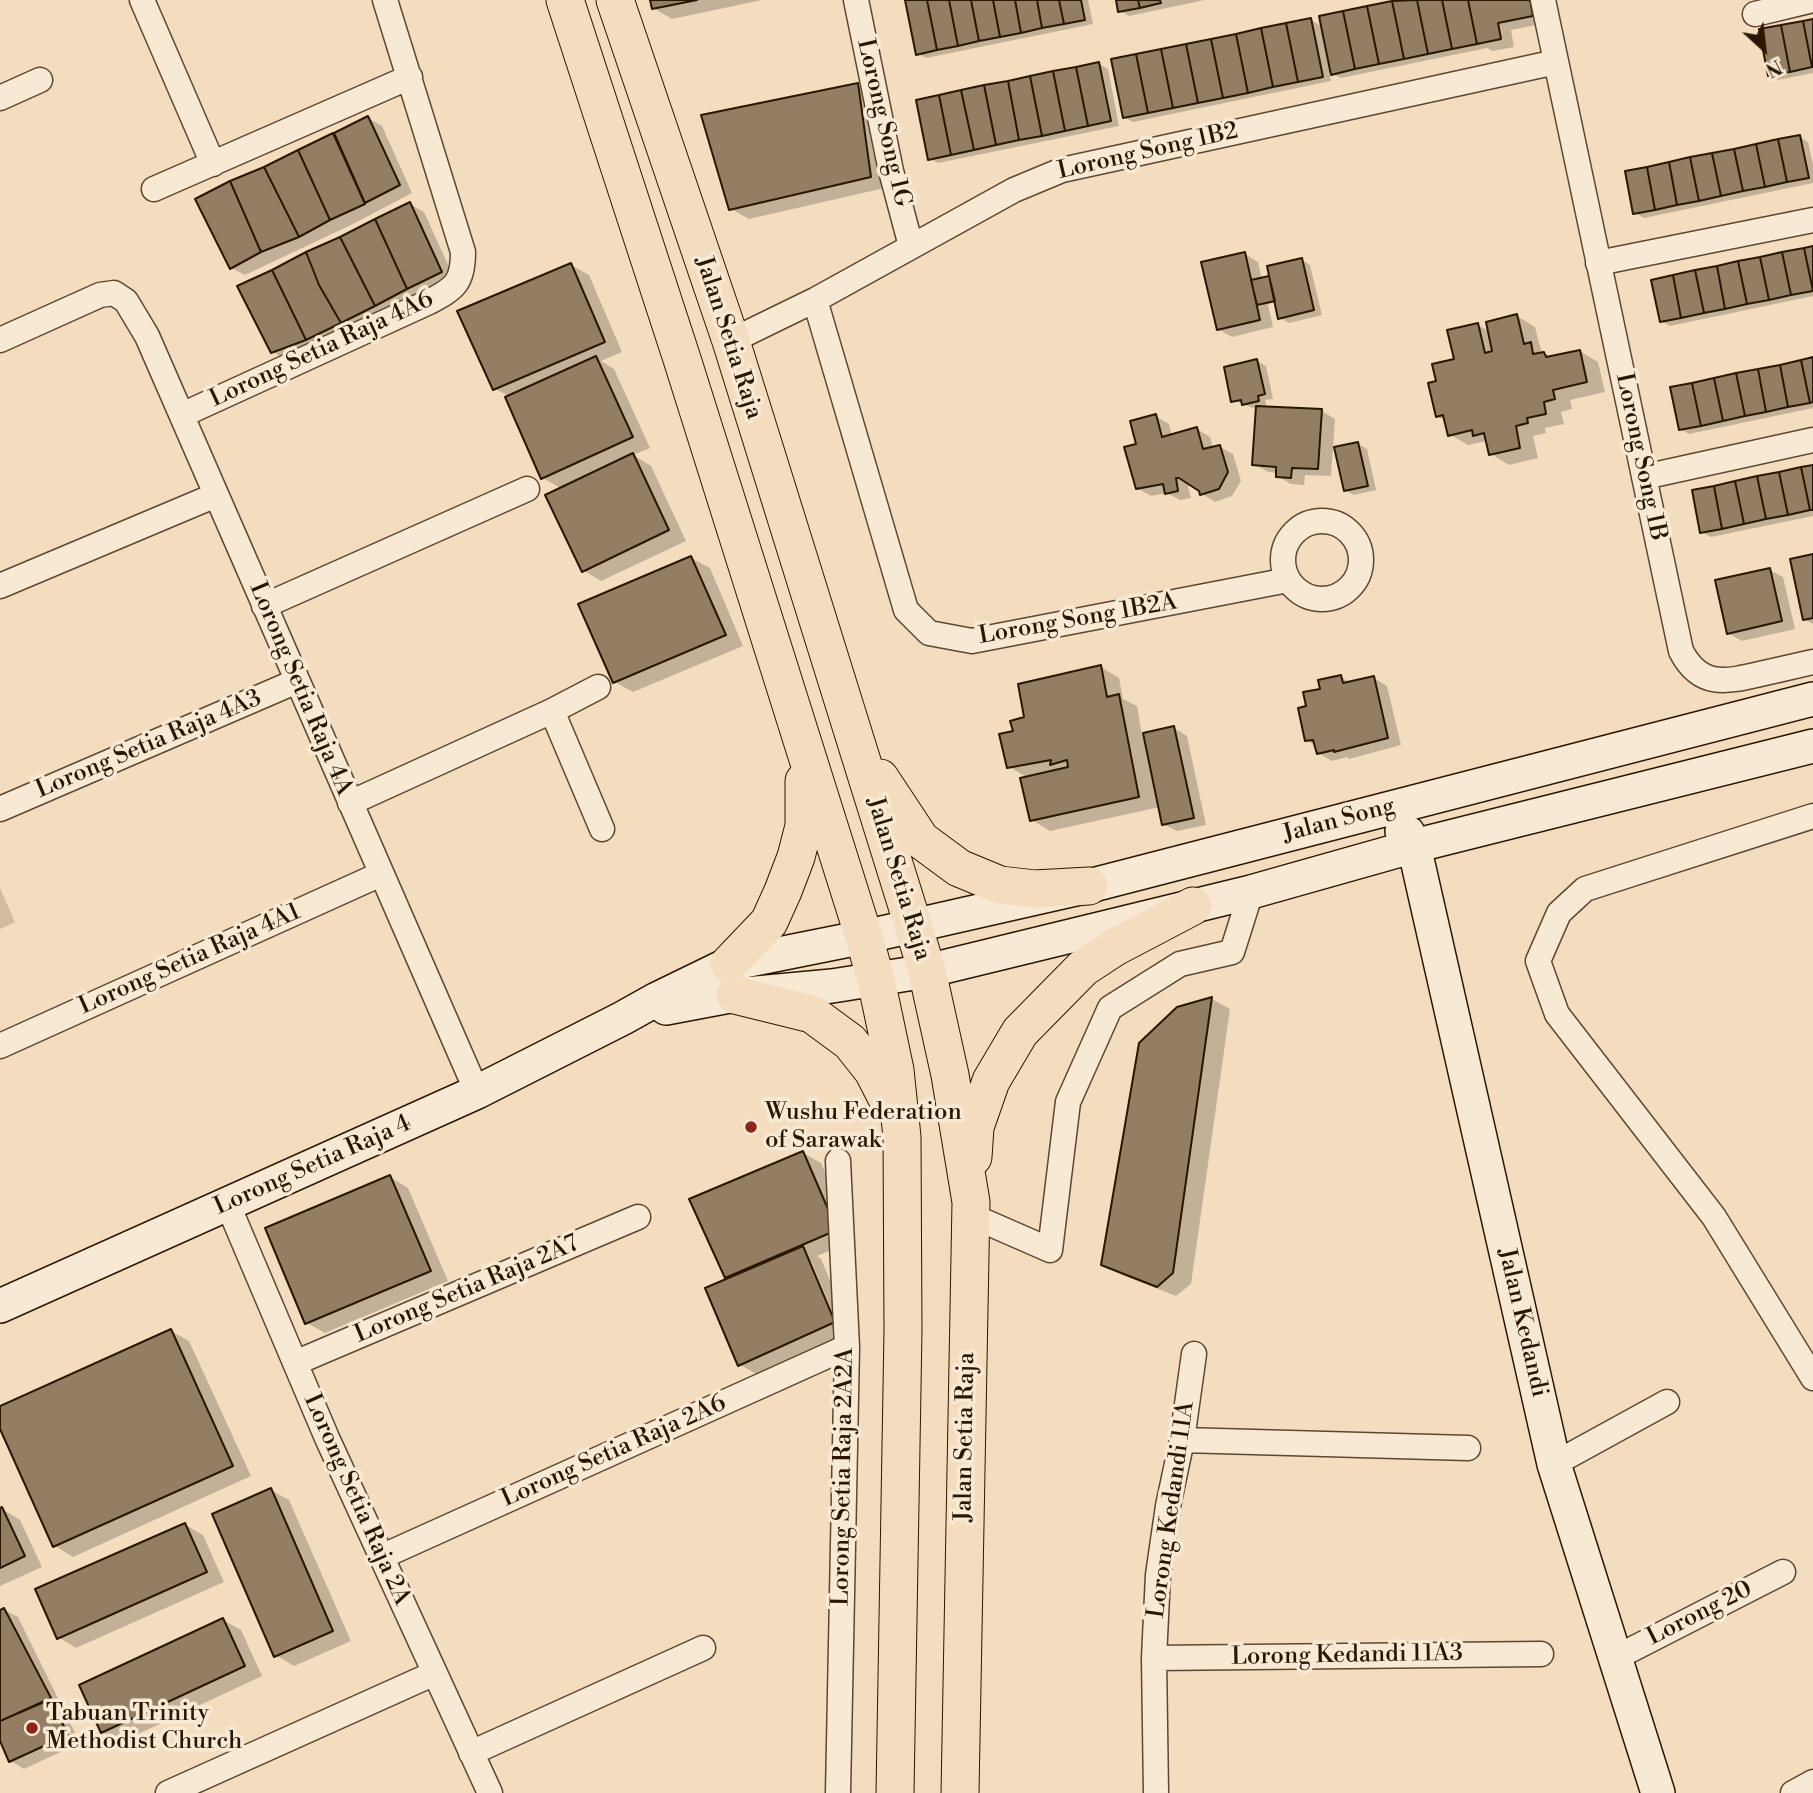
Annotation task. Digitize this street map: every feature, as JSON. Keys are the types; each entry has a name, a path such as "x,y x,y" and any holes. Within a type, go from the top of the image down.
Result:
{"main road":[{"name":"Jalan Setia Raja","path":"565,0 682,359 863,937 876,980 895,1070 902,1137 903,1330 895,1793"},
{"name":"Jalan Setia Raja","path":"615,0 731,341 853,732 927,971 950,1075 970,1209 960,1793"},
{"name":"Jalan Song","path":"863,937 1089,886 1813,699"},
{"path":"853,732 888,792 921,840 959,867 1000,885 1035,889 1089,886"},
{"path":"802,746 804,826 796,857 769,922 732,979 813,1014 850,1042 873,1071 890,1104 902,1137"},
{"name":"Jalan Song","path":"876,980 927,971 1251,892 1414,846 1813,746"},
{"path":"1226,850 1310,845 1398,829 1408,834 1414,846"},
{"name":"Jalan Kedandi","path":"1414,846 1554,1464 1658,1793"},
{"path":"970,1209 975,1127 991,1081 1020,1032 1083,968 1115,947 1193,906"},
{"name":"Lorong Setia Raja 4","path":"0,1306 477,1092 623,1018 863,937"},
{"name":"Lorong Setia Raja 4","path":"732,979 876,980"}],"street":[{"path":"142,0 213,164"},
{"name":"Lorong Setia Raja 4A6","path":"182,415 429,302 458,282 463,270 463,252 385,0"},
{"name":"Lorong Song 1G","path":"856,0 891,171 911,246"},
{"name":"Lorong Song 1B","path":"1543,0 1681,651 1696,672 1726,682 1813,662"},
{"path":"1755,14 1813,0"},
{"name":"Lorong Song 1B2","path":"731,341 815,300 1014,190 1062,170 1556,62"},
{"path":"154,189 410,77"},
{"path":"0,98 40,80"},
{"path":"1598,263 1813,220"},
{"name":"Lorong Setia Raja 4A","path":"0,340 100,295 114,293 127,301 147,336 182,415 477,1092"},
{"name":"Lorong Song 1B2A","path":"815,300 906,610 929,633 972,641 1288,580"},
{"path":"1644,477 1813,440"},
{"path":"264,606 527,489"},
{"path":"0,586 216,495"},
{"name":"Lorong Setia Raja 4A3","path":"0,809 297,681"},
{"path":"350,803 552,711 598,687"},
{"path":"552,711 602,828"},
{"path":"1813,816 1585,889 1559,913 1538,961 1557,1014 1714,1217 1813,1378"},
{"name":"Lorong Setia Raja 4A1","path":"0,1046 381,874"},
{"path":"970,1209 1050,1250 1068,1102 1110,1008 1180,964 1232,952 1251,892"},
{"name":"Lorong Setia Raja 2A2A","path":"838,1161 847,1347 838,1793"},
{"name":"Lorong Setia Raja 2A","path":"228,1205 381,1557 489,1793"},
{"name":"Lorong Setia Raja 2A7","path":"295,1363 638,1217"},
{"name":"Lorong Setia Raja 2A6","path":"381,1557 847,1347"},
{"name":"Lorong Kedandi 11A","path":"1156,1793 1154,1658 1158,1576 1194,1354"},
{"path":"1554,1464 1667,1402"},
{"path":"1182,1440 1468,1448"},
{"name":"Lorong 20","path":"1617,1657 1783,1572"},
{"path":"471,1753 703,1648"},
{"name":"Lorong Kedandi 11A3","path":"1154,1658 1541,1654"},
{"path":"168,1793 435,1673"},
{"path":"1793,1793 1813,1782"}],"shaded area":[{"path":"0,888 15,922 0,929"}],"building":[{"path":"650,0 697,0 652,9"},
{"path":"905,0 927,0 937,50 916,55"},
{"path":"927,0 949,0 958,46 937,50"},
{"path":"949,0 971,0 979,41 958,46"},
{"path":"971,0 993,0 1000,37 979,41"},
{"path":"993,0 1015,0 1021,33 1000,37"},
{"path":"1015,0 1037,0 1042,28 1021,33"},
{"path":"1037,0 1059,0 1064,24 1042,28"},
{"path":"1059,0 1081,0 1085,20 1064,24"},
{"path":"1116,0 1138,0 1140,8 1118,12"},
{"path":"1138,0 1160,0 1161,3 1140,8"},
{"path":"1417,0 1428,54 1404,59 1392,1"},
{"path":"1417,0 1442,0 1452,49 1428,54"},
{"path":"1442,0 1468,0 1477,44 1452,49"},
{"path":"1468,0 1530,0 1533,16 1498,23 1501,39 1477,44"},
{"path":"1392,1 1404,59 1379,64 1367,6"},
{"path":"1367,6 1379,64 1355,69 1343,11"},
{"path":"1343,11 1355,69 1331,75 1319,16"},
{"path":"1311,18 1323,77 1298,82 1286,23"},
{"path":"1813,19 1813,67 1812,67 1803,21"},
{"path":"1803,21 1812,67 1790,72 1781,25"},
{"path":"1286,23 1298,82 1273,87 1261,28"},
{"path":"1781,25 1790,72 1768,76 1759,29"},
{"path":"1261,28 1273,87 1248,93 1236,34"},
{"path":"1236,34 1248,93 1223,98 1211,39"},
{"path":"1211,39 1223,98 1198,103 1186,44"},
{"path":"1186,44 1198,103 1173,108 1161,49"},
{"path":"1161,49 1173,108 1148,113 1136,54"},
{"path":"1136,54 1148,113 1123,118 1111,59"},
{"path":"1099,62 1111,121 1088,126 1076,67"},
{"path":"1076,67 1088,126 1065,131 1053,71"},
{"path":"1053,71 1065,131 1042,136 1030,76"},
{"path":"1030,76 1042,136 1019,140 1008,81"},
{"path":"1008,81 1019,140 996,145 984,85"},
{"path":"858,83 871,177 729,210 701,115"},
{"path":"984,85 996,145 974,150 961,90"},
{"path":"961,90 974,150 951,155 939,95"},
{"path":"939,95 951,155 928,160 916,100"},
{"path":"368,116 400,185 365,203 334,133"},
{"path":"333,133 365,204 330,220 298,150"},
{"path":"1800,135 1809,178 1787,182 1778,139"},
{"path":"1778,139 1787,182 1765,187 1756,144"},
{"path":"1756,144 1765,187 1743,191 1734,149"},
{"path":"1734,149 1743,191 1721,196 1712,153"},
{"path":"298,150 330,220 299,237 264,167"},
{"path":"1712,153 1721,196 1699,201 1690,157"},
{"path":"1690,157 1699,201 1677,205 1669,162"},
{"path":"1669,162 1677,205 1655,210 1647,167"},
{"path":"264,167 299,237 261,252 230,181"},
{"path":"1647,167 1655,210 1633,214 1625,171"},
{"path":"230,181 261,252 230,269 195,199"},
{"path":"410,202 442,272 407,289 375,219"},
{"path":"375,219 407,289 375,306 340,237"},
{"path":"340,237 375,306 341,323 319,285 306,252"},
{"path":"1813,246 1813,291 1804,248"},
{"path":"1804,248 1813,291 1791,295 1782,252"},
{"path":"306,252 319,285 341,323 306,340 272,270"},
{"path":"1245,252 1260,320 1217,330 1201,262"},
{"path":"1782,252 1791,295 1769,300 1760,257"},
{"path":"1760,257 1769,300 1747,304 1738,261"},
{"path":"1302,258 1314,310 1278,319 1267,266"},
{"path":"1738,261 1747,304 1725,309 1717,266"},
{"path":"571,263 605,342 493,390 457,311"},
{"path":"1717,266 1725,309 1704,313 1695,270"},
{"path":"272,270 306,340 271,353 237,286"},
{"path":"1695,270 1704,313 1681,318 1673,275"},
{"path":"1673,275 1681,318 1660,322 1651,280"},
{"path":"1269,276 1275,301 1257,305 1251,280"},
{"path":"1517,314 1524,344 1531,342 1533,354 1544,352 1546,357 1580,350 1587,382 1553,390 1555,399 1544,402 1546,414 1527,418 1528,423 1516,426 1520,448 1489,455 1484,433 1473,436 1472,430 1448,436 1443,415 1436,417 1428,383 1436,381 1432,364 1454,359 1447,330 1478,323 1485,353 1492,351 1486,322"},
{"path":"596,356 633,437 541,479 505,397"},
{"path":"1813,357 1813,402 1810,403 1801,360"},
{"path":"1257,359 1265,394 1258,396 1259,401 1242,405 1241,400 1231,402 1224,367"},
{"path":"1801,360 1810,403 1788,407 1780,365"},
{"path":"1780,365 1788,407 1766,412 1758,369"},
{"path":"1758,369 1766,412 1745,416 1736,373"},
{"path":"1736,373 1745,416 1723,421 1714,378"},
{"path":"1714,378 1723,421 1701,426 1692,383"},
{"path":"1692,383 1701,426 1679,430 1670,387"},
{"path":"1256,406 1322,409 1318,469 1292,468 1291,478 1276,477 1276,467 1252,465"},
{"path":"1156,414 1162,437 1197,427 1203,449 1220,445 1228,472 1219,489 1200,495 1199,491 1176,478 1178,491 1165,494 1163,484 1136,489 1124,447 1136,444 1130,421"},
{"path":"1358,442 1368,486 1344,491 1334,447"},
{"path":"633,453 669,530 582,572 545,495"},
{"path":"1813,465 1813,510 1810,510 1801,467"},
{"path":"1801,467 1810,510 1788,515 1779,472"},
{"path":"1779,472 1788,515 1766,519 1757,476"},
{"path":"1757,476 1766,519 1744,524 1735,481"},
{"path":"1735,481 1744,524 1722,529 1714,486"},
{"path":"1714,486 1722,529 1700,533 1692,490"},
{"path":"1813,554 1813,618 1803,620 1790,559"},
{"path":"691,556 726,635 613,683 578,604"},
{"path":"1770,568 1782,621 1727,634 1715,580"},
{"path":"1101,665 1107,697 1119,694 1139,797 1030,821 1020,778 1068,767 1067,760 1050,765 1051,760 1007,768 999,734 1013,731 1010,721 1024,717 1018,684"},
{"path":"1341,675 1343,683 1374,676 1388,738 1317,754 1313,740 1305,741 1298,708 1306,706 1303,692 1320,689 1318,680"},
{"path":"1174,726 1194,818 1162,825 1143,733"},
{"path":"1212,997 1173,1273 1157,1287 1101,1265 1139,1043 1177,1007"},
{"path":"803,1151 837,1230 725,1278 689,1199"},
{"path":"390,1175 431,1271 305,1324 265,1228"},
{"path":"803,1246 835,1322 738,1366 705,1288"},
{"path":"171,1329 233,1466 53,1547 0,1429 0,1406"},
{"path":"271,1488 333,1631 274,1657 212,1514"},
{"path":"2,1507 25,1556 0,1568 0,1508"},
{"path":"185,1523 207,1572 57,1639 35,1589"},
{"path":"4,1608 51,1698 0,1721 0,1610"},
{"path":"223,1618 245,1666 101,1733 79,1685"},
{"name":"Tabuan Trinity Methodist Church","path":"51,1699 68,1735 9,1762 0,1741 0,1721"}],"place":[{"name":"Wushu Federation of Sarawak","path":"751,1127"},
{"name":"Tabuan Trinity Methodist Church","path":"32,1728"}]}
